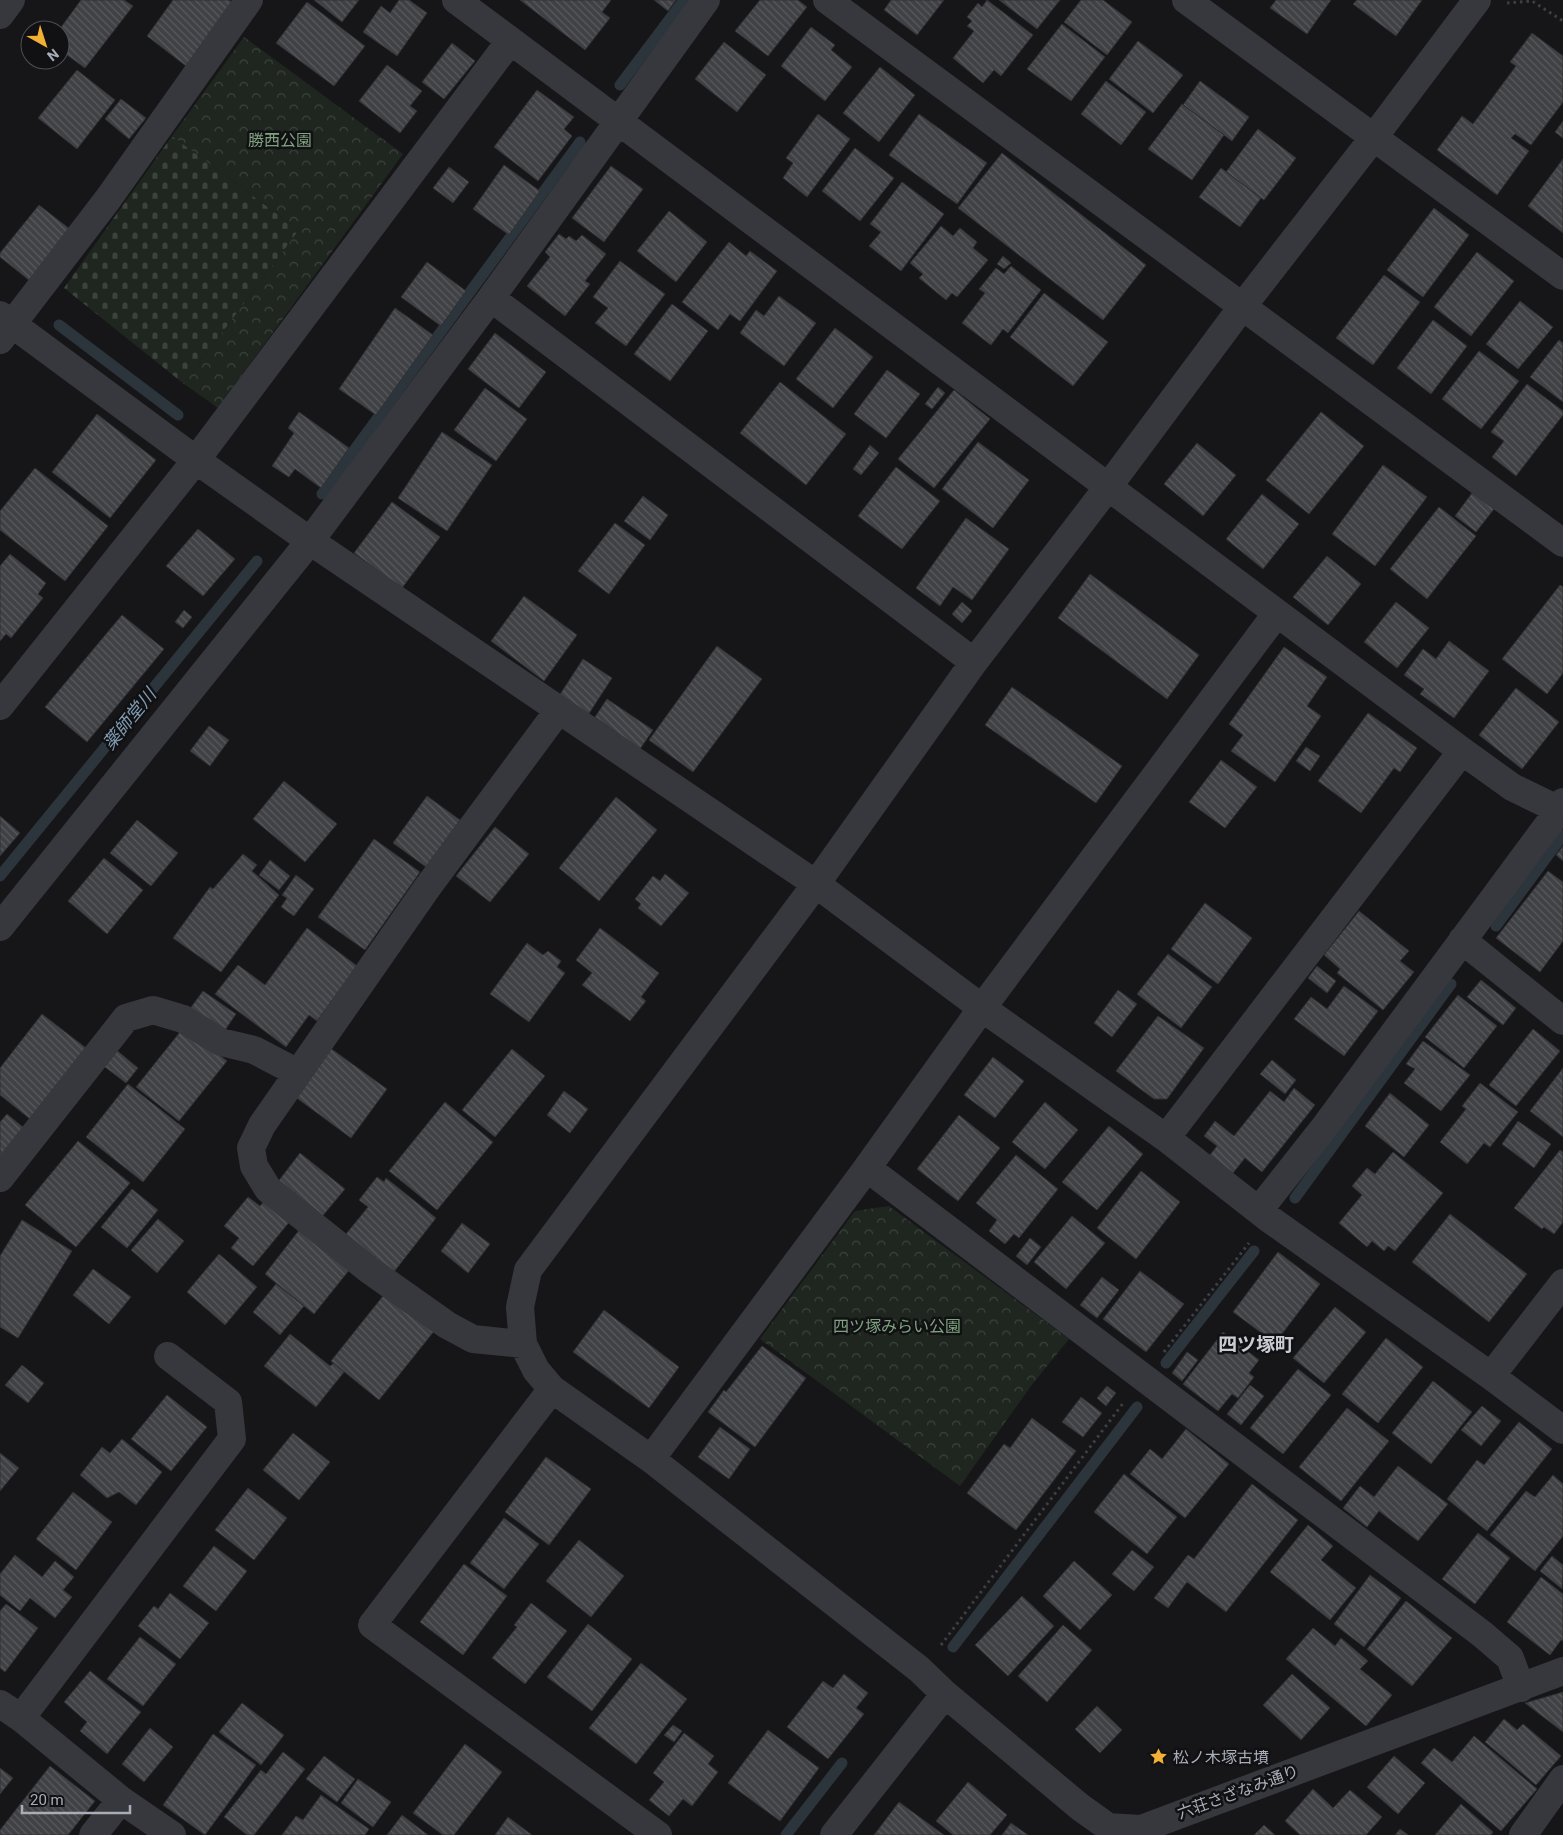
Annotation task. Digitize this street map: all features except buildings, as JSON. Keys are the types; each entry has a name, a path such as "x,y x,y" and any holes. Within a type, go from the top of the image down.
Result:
{"street":[{"path":"0,15 11,0"},
{"path":"249,0 108,199 4,326 310,541 558,711 816,884 982,1008 1166,1138 1259,1210 1563,1430"},
{"path":"456,0 1462,751 1512,787 1561,806 1323,1129 1259,1210"},
{"path":"0,927 310,541 491,298 706,0"},
{"path":"827,0 1563,543"},
{"path":"1186,0 1563,276"},
{"path":"558,711 427,888 262,1125 251,1148 254,1166 268,1189 368,1269 447,1325 474,1339 523,1344 520,1307 528,1270 816,884 974,662 1477,0"},
{"path":"0,706 196,460 510,41"},
{"path":"491,298 974,662"},
{"path":"651,1459 867,1168 982,1008 1277,613"},
{"path":"1166,1138 1462,751"},
{"path":"1462,940 1563,1020"},
{"path":"0,1178 126,1018 152,1010 183,1019 220,1042 254,1050 298,1074"},
{"path":"867,1168 1482,1634 1510,1658 1521,1688"},
{"path":"1490,1376 1563,1283"},
{"name":"六荘さざなみ通り","path":"523,1344 536,1370 552,1390 651,1459 919,1669 945,1694 1080,1807 1102,1831 1145,1832 1563,1671"},
{"path":"168,1356 228,1402 232,1439 10,1711 121,1800 172,1835"},
{"path":"552,1390 372,1626 658,1835"},
{"path":"834,1835 945,1694"},
{"path":"1523,1835 1563,1779"},
{"path":"93,1835 121,1800"}],"path":[{"path":"1504,4 1532,1 1563,21"},
{"path":"919,1669 944,1642 1143,1378 1254,1236"}],"green space":[{"name":"勝西公園","path":"244,37 403,154 218,408 184,384 299,230 172,136"},
{"path":"172,136 299,230 184,384 64,288"},
{"name":"四ツ塚みらい公園","path":"889,1206 1069,1339 1031,1386 960,1486 760,1339 855,1211"}],"waterway":[{"path":"620,85 684,0"},
{"path":"322,494 580,142"},
{"name":"薬師堂川","path":"59,325 178,415"},
{"name":"薬師堂川","path":"0,876 257,561"},
{"path":"1496,926 1563,835"},
{"path":"1295,1198 1451,984"},
{"path":"1166,1363 1254,1251"},
{"path":"953,1647 1137,1407"},
{"path":"786,1835 842,1763"}],"place":[{"name":"松ノ木塚古墳","path":"1159,1757"}],"district":[{"name":"四ツ塚町","path":"1256,1344"}]}
